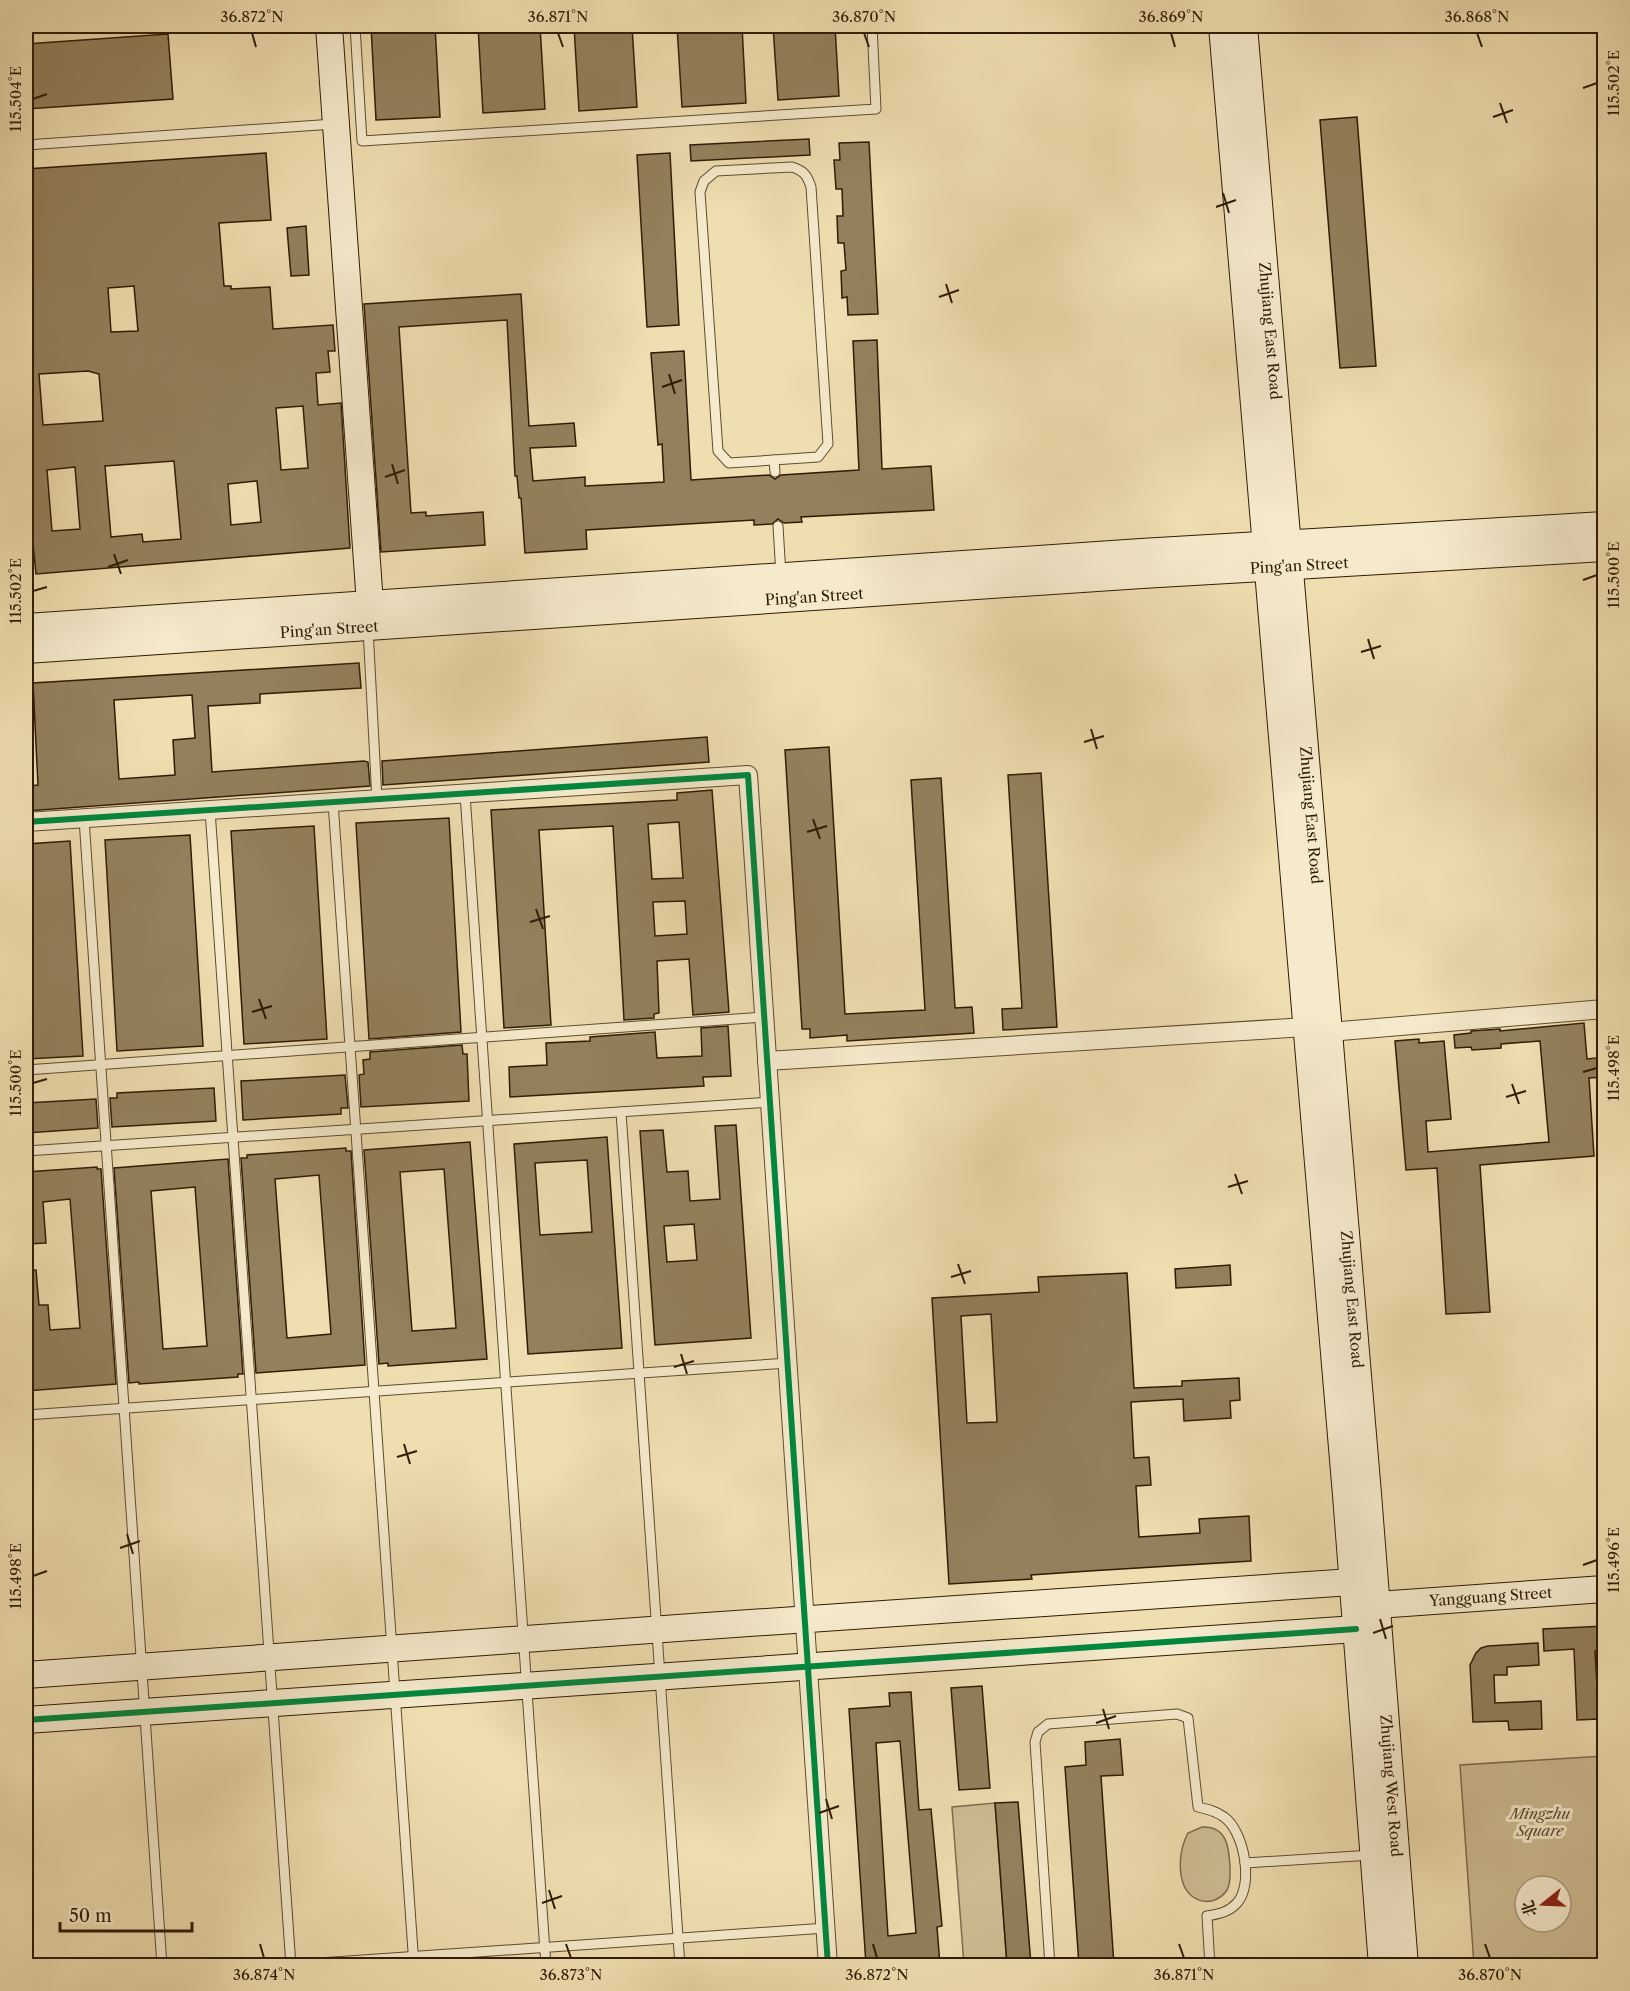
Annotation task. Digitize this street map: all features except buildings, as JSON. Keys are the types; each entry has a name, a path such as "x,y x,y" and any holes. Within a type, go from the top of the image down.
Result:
{"main road":[{"path":"329,26 369,615"},
{"name":"Zhujiang East Road","path":"1222,26 1276,556 1318,1030 1360,1605"},
{"name":"Zhujiang East Road","path":"1244,26 1276,556"},
{"name":"Ping'an Street","path":"26,627 369,615 1276,556 1605,525"},
{"name":"Ping'an Street","path":"26,650 782,576 1276,556 1605,548"},
{"name":"Yangguang Street","path":"1360,1605 1605,1589"},
{"path":"26,1676 805,1619 1360,1605"},
{"path":"26,1720 808,1667 1360,1605"},
{"name":"Zhujiang West Road","path":"1360,1605 1382,1965"},
{"name":"Zhujiang West Road","path":"1360,1605 1405,1965"}],"street":[{"path":"26,622 26,627"},
{"path":"26,822 748,775 828,1965"},
{"path":"767,1061 1318,1030 1605,1009"}],"lane":[{"path":"355,26 362,141 876,109 872,26"},
{"path":"26,145 336,124"},
{"path":"792,167 801,170 807,176 810,187 828,444 818,457 774,460 729,463 718,451 700,192 704,181 716,171 792,167"},
{"path":"774,460 775,472"},
{"path":"778,526 782,576"},
{"path":"369,615 377,800"},
{"path":"465,794 546,1965"},
{"path":"333,802 414,1961"},
{"path":"210,810 290,1965"},
{"path":"84,819 162,1965"},
{"path":"26,1070 764,1017"},
{"path":"26,1151 770,1102"},
{"path":"621,1112 680,1965"},
{"path":"26,1415 788,1363"},
{"path":"1050,1965 1035,1742 1038,1732 1047,1724 1176,1714 1188,1718 1198,1807 1226,1817 1237,1834 1245,1863 1245,1885 1236,1905 1224,1913 1207,1916 1210,1965"},
{"path":"1245,1863 1374,1855"},
{"path":"276,1965 414,1961 545,1947 826,1928"}],"green space":[{"name":"Mingzhu Square","path":"1604,1756 1604,1965 1474,1965 1460,1765"},
{"path":"995,1803 1007,1965 964,1965 952,1807"},
{"path":"1202,1827 1217,1830 1222,1834 1230,1859 1230,1879 1227,1890 1222,1896 1210,1901 1197,1899 1186,1890 1180,1865 1188,1833"}],"cycle path":[{"path":"26,822 748,775 828,1966"},
{"path":"26,1720 1356,1629"}]}
